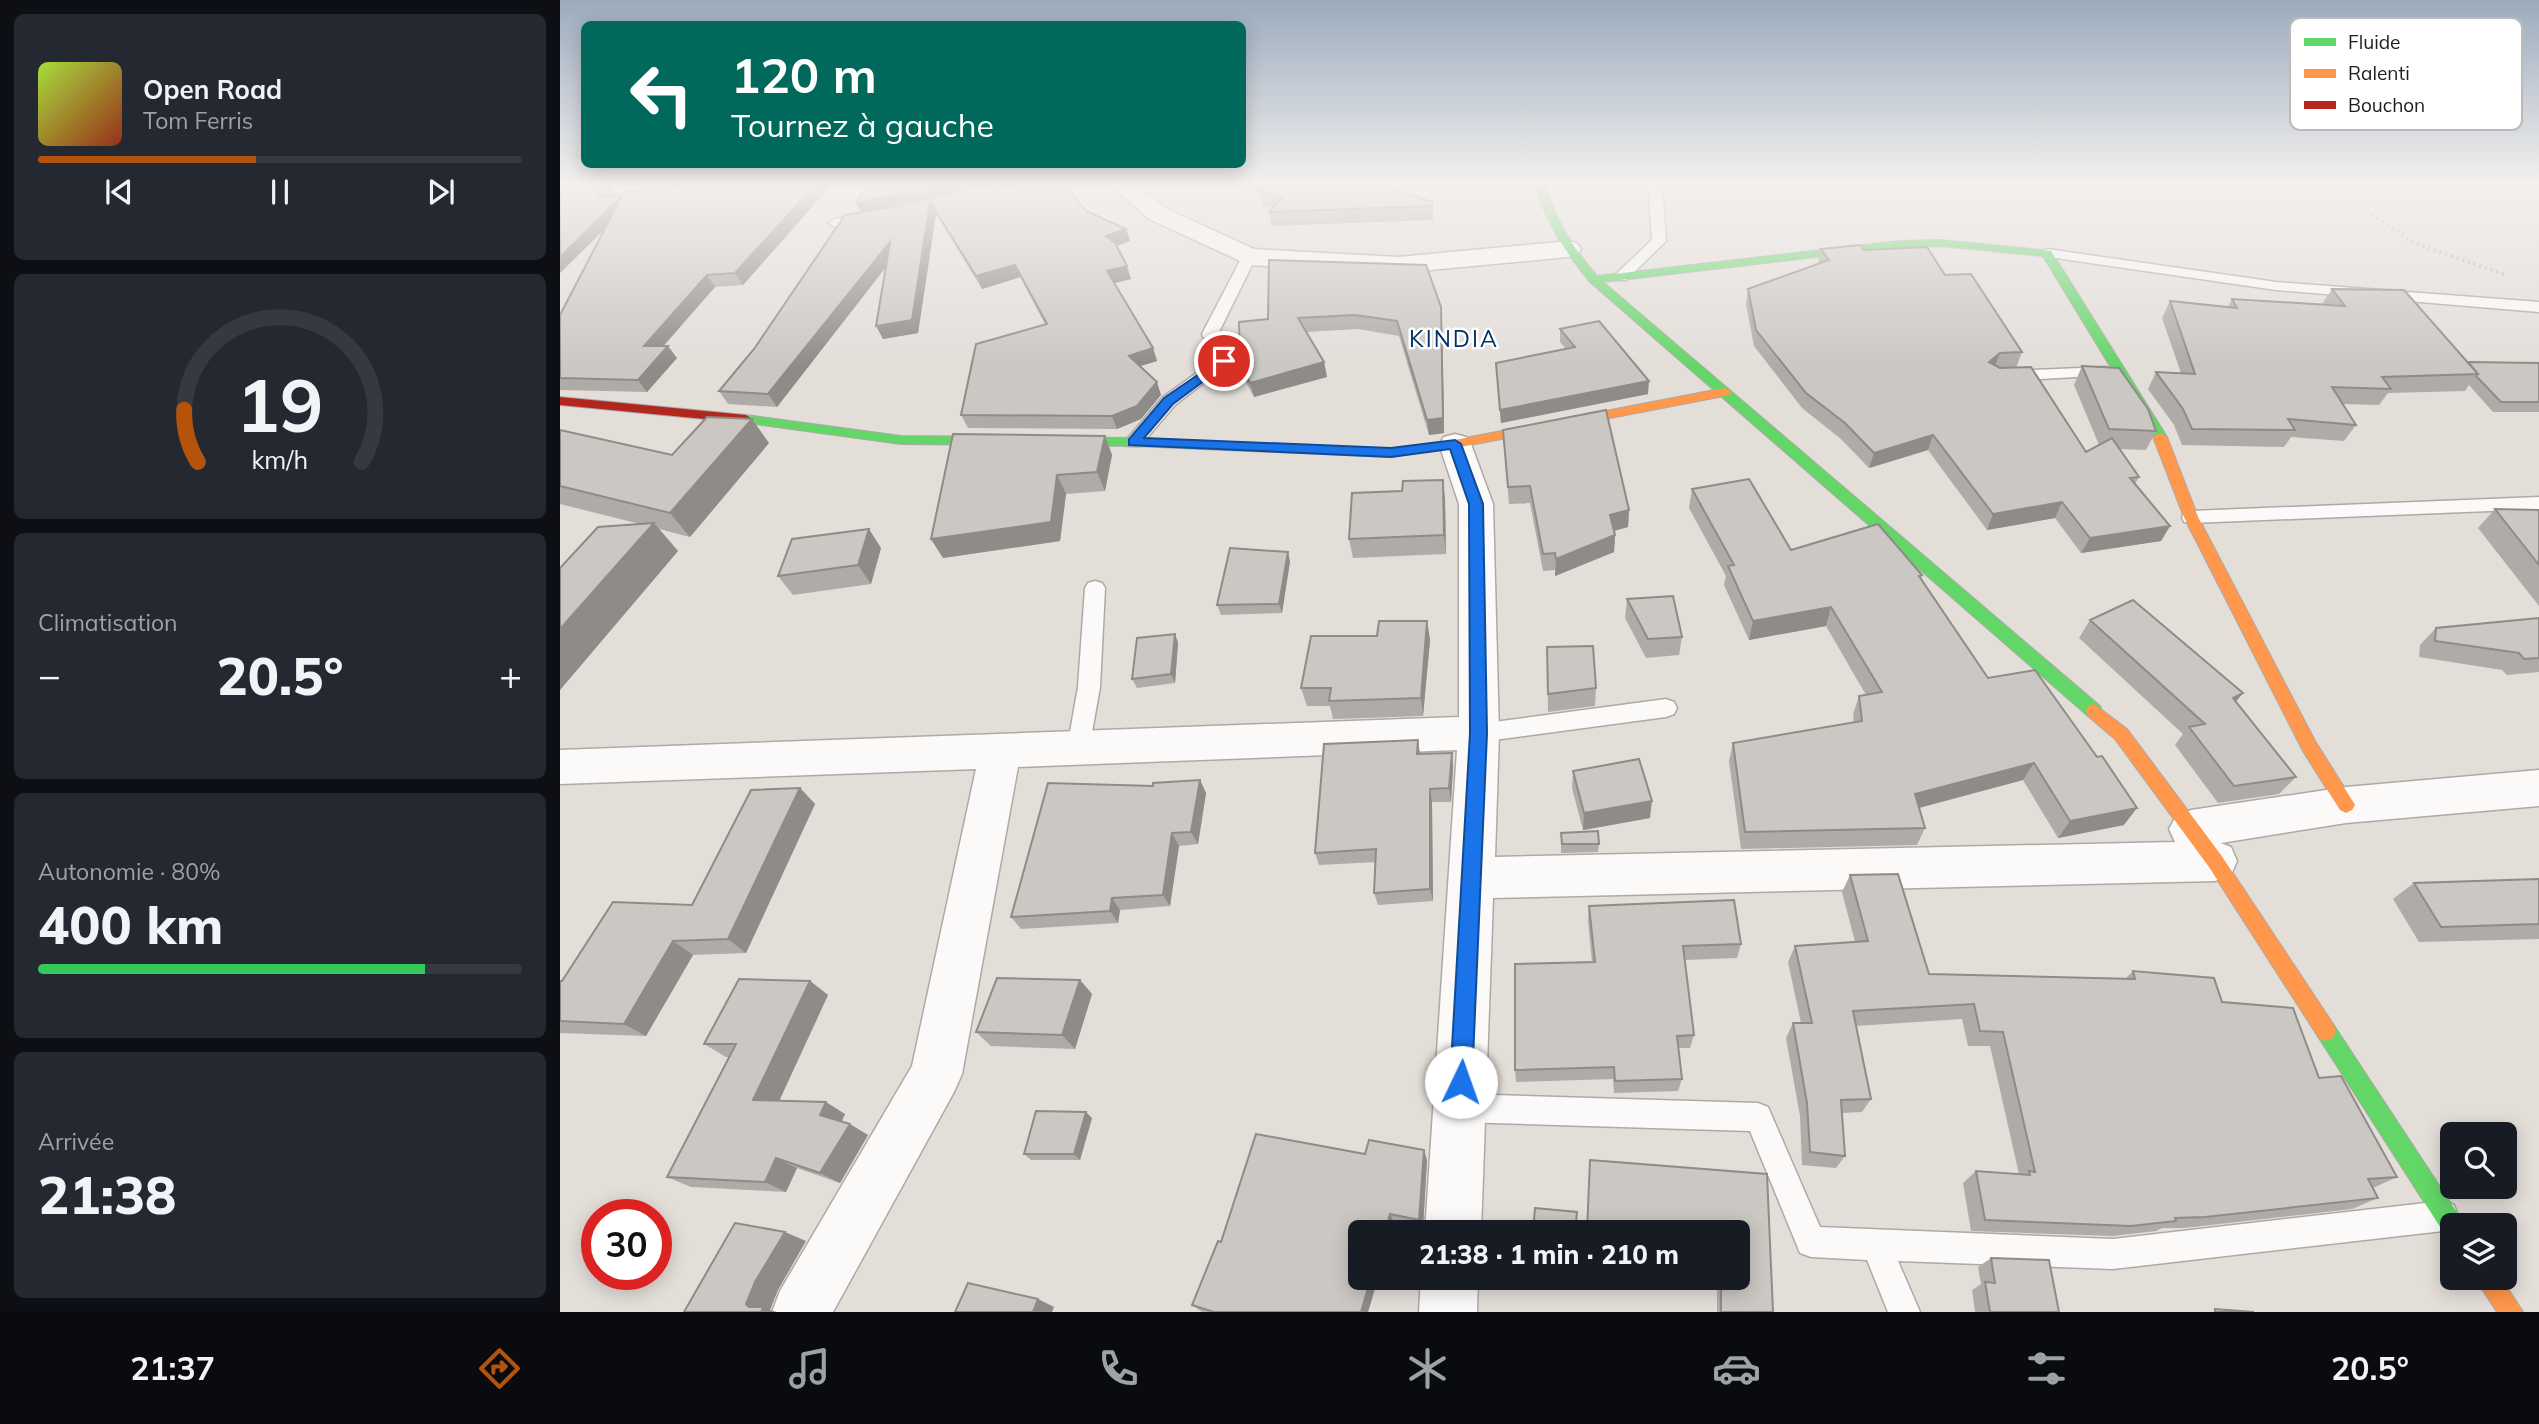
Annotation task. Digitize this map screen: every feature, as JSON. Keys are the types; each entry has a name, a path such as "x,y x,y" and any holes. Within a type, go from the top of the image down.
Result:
{"street":[{"path":"1220,243 1249,257 1398,265 1568,249"},
{"path":"1565,243 1594,280 2121,734 2203,845 2443,1213"},
{"path":"1594,280 1900,244 1932,243"},
{"path":"1943,243 2047,253 2118,372 2156,427 2191,517 2309,746 2346,805"},
{"path":"560,401 696,412 901,440 1134,442 1391,453 1455,444 1725,392"},
{"path":"1454,1220 1479,733 1476,504 1455,444"},
{"path":"560,767 1479,733"},
{"path":"801,1312 936,1074 1000,752"},
{"path":"1472,878 2203,845 2346,805 2539,788"},
{"path":"1448,1312 1449,1290"},
{"path":"2495,1290 2511,1312"}],"lane":[{"path":"1621,276 1657,243"},
{"path":"2047,253 2276,286 2539,307"},
{"path":"1134,442 1169,401 1224,361 1210,334 1249,257"},
{"path":"1994,376 2118,372"},
{"path":"2191,517 2539,503"},
{"path":"1078,749 1089,687 1096,588"},
{"path":"1479,733 1666,708"},
{"path":"1460,1108 1758,1117 1811,1242 2113,1254 2440,1221"},
{"path":"1877,1245 1904,1312"}],"path":[{"path":"2415,243 2512,276"}],"building":[{"path":"560,243 574,243 560,257"},
{"path":"597,243 762,243 735,273 707,275 644,346 668,346 638,380 560,378 560,315"},
{"path":"826,243 889,243 768,394 719,391 754,349"},
{"path":"890,243 924,243 912,320 876,326"},
{"path":"956,243 1115,243 1127,266 1107,271 1153,348 1129,356 1157,382 1137,406 1112,416 961,415 976,344 1047,324 1015,265 976,276"},
{"path":"1860,245 1864,250 1927,247 1945,275 1971,274 2022,352 2000,353 1989,362 2000,368 2031,367 2086,452 2112,438 2139,477 2130,478 2170,526 2090,538 2062,502 1993,514 1933,435 1874,453 1845,423 1806,393 1756,330 1748,289 1829,260 1821,249"},
{"path":"1269,260 1426,265 1441,307 1443,418 1427,420 1397,321 1355,315 1298,318 1324,362 1250,383 1240,362 1239,322 1268,319"},
{"path":"2332,289 2404,290 2478,374 2382,377 2391,389 2332,387 2356,425 2288,419 2295,430 2192,429 2183,409 2156,372 2195,374 2170,301 2237,308 2232,299 2345,306"},
{"path":"1599,321 1649,381 1500,410 1496,363 1575,347 1560,329"},
{"path":"2468,362 2539,363 2539,402 2501,402 2476,376 2478,374"},
{"path":"2082,366 2119,368 2148,409 2156,431 2109,429"},
{"path":"1606,410 1629,510 1610,515 1615,535 1556,559 1555,553 1543,554 1530,486 1508,487 1503,430"},
{"path":"707,417 752,419 670,513 560,486 560,430 672,455"},
{"path":"953,434 1105,436 1097,472 1057,475 1051,522 931,539"},
{"path":"1749,479 1791,550 1878,524 1922,575 1919,576 1988,678 2035,670 2097,757 2102,756 2137,808 2070,821 2034,763 1915,794 1925,828 1745,832 1733,743 1862,721 1859,696 1882,692 1831,607 1753,621 1728,566 1734,565 1692,489"},
{"path":"1443,480 1444,535 1349,539 1352,493 1402,491 1403,481"},
{"path":"2495,509 2539,510 2539,565"},
{"path":"654,523 560,629 560,568 598,527"},
{"path":"869,529 858,565 778,576 792,539"},
{"path":"1230,548 1288,552 1279,604 1217,605"},
{"path":"1673,596 1682,637 1648,639 1627,599"},
{"path":"2133,600 2243,693 2233,698 2296,777 2234,786 2189,727 2205,724 2090,620"},
{"path":"2539,618 2539,658 2524,659 2519,653 2435,641 2436,628"},
{"path":"1379,621 1427,621 1421,698 1329,701 1331,688 1301,688 1311,636 1377,636"},
{"path":"1175,634 1171,674 1132,679 1137,638"},
{"path":"1593,646 1596,688 1548,694 1547,647"},
{"path":"1418,740 1417,754 1452,753 1449,788 1430,789 1430,889 1374,893 1376,849 1315,853 1324,744"},
{"path":"1639,759 1652,801 1584,813 1573,771"},
{"path":"1200,780 1191,832 1172,833 1163,895 1112,898 1110,911 1011,917 1048,783 1153,786 1153,783"},
{"path":"800,788 728,939 673,941 624,1024 560,1021 560,981 613,902 692,905 751,790"},
{"path":"1598,831 1599,844 1562,844 1561,833"},
{"path":"1898,874 1929,974 2135,979 2133,971 2214,978 2222,1002 2293,1008 2319,1078 2341,1076 2397,1177 2368,1179 2378,1198 2175,1218 2176,1221 2131,1226 1985,1220 1976,1171 2030,1175 2029,1171 2035,1172 2003,1032 1980,1031 1974,1004 1853,1011 1871,1099 1841,1100 1845,1156 1810,1152 1807,1103 1793,1023 1812,1023 1795,946 1868,941 1850,875"},
{"path":"2539,879 2539,924 2441,927 2414,883"},
{"path":"1734,900 1741,944 1683,946 1694,1035 1677,1036 1682,1079 1615,1081 1614,1067 1515,1070 1515,964 1595,962 1589,906"},
{"path":"997,978 1080,980 1062,1035 976,1032"},
{"path":"739,979 810,981 753,1100 826,1102 820,1115 850,1124 820,1173 776,1158 765,1182 667,1177 736,1044 704,1044"},
{"path":"1036,1111 1086,1112 1074,1154 1024,1154"},
{"path":"1256,1134 1365,1154 1369,1140 1424,1150 1419,1220 1390,1214 1388,1220 1348,1220 1348,1290 1367,1290 1361,1312 1214,1312 1192,1305 1218,1241 1221,1242"},
{"path":"1590,1160 1767,1174 1773,1312 1721,1312 1721,1290 1750,1290 1750,1220 1588,1220"},
{"path":"1535,1208 1577,1212 1576,1220 1534,1220"},
{"path":"735,1223 785,1232 755,1282 746,1304 749,1307 763,1307 761,1312 684,1312"},
{"path":"1991,1258 2049,1260 2059,1312 1990,1312 1985,1282 1995,1283"},
{"path":"968,1283 1038,1299 1033,1312 955,1312"},
{"path":"2215,1309 2254,1312 2215,1312"}],"traffic: fast":[{"path":"1567,243 1594,280 2094,711"},
{"path":"1594,280 1900,244 1932,243"},
{"path":"1943,243 2047,253 2160,437"},
{"path":"746,419 901,440 1134,442 1391,453 1404,451"},
{"path":"2326,1031 2444,1213"}],"traffic: slow":[{"path":"1404,451 1455,444 1725,392"},
{"path":"2160,437 2191,517 2309,746 2346,805"},
{"path":"2094,711 2121,734 2215,861 2326,1031"},
{"path":"2495,1290 2511,1312"}],"traffic: jam":[{"path":"560,401 746,419"}],"district":[{"name":"KINDIA","path":"1454,338"}],"route":[{"path":"1224,361 1169,401 1134,442 1391,453 1455,444 1476,504 1479,733 1461,1082"}]}
